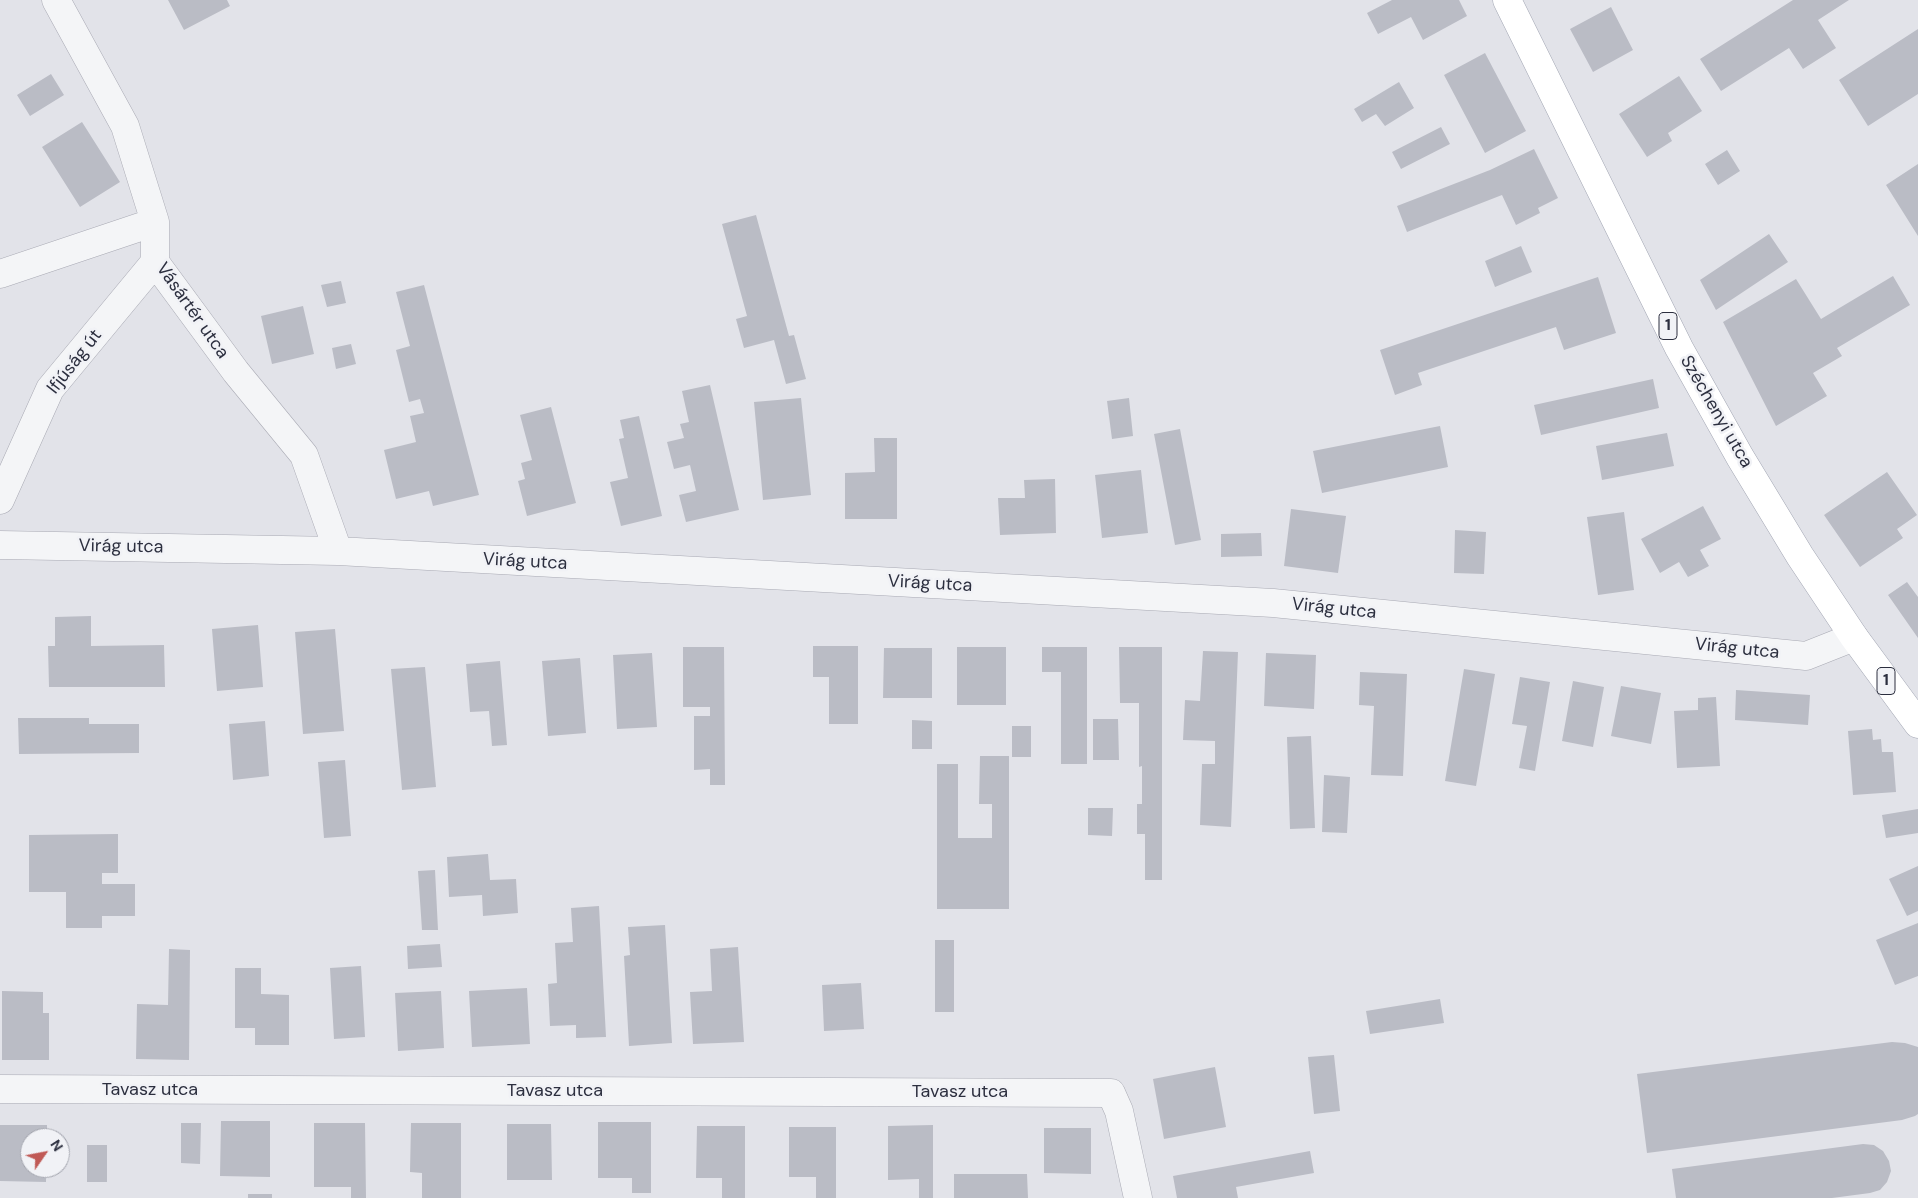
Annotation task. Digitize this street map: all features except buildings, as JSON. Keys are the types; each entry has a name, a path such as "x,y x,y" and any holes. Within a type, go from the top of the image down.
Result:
{"main road":[{"name":"Széchenyi utca","path":"1507,0 1679,348 1800,556 1854,637 1918,724"}],"street":[{"name":"Vásártér utca","path":"56,0 125,126 155,222 155,262 236,372 304,455 338,551"},
{"path":"0,274 155,222"},
{"name":"Ifjúság út","path":"0,500 50,389 155,262"},
{"name":"Virág utca","path":"0,545 338,551 1273,604 1806,656 1854,637"},
{"name":"Tavasz utca","path":"0,1089 1111,1093 1119,1111 1138,1198"}]}
